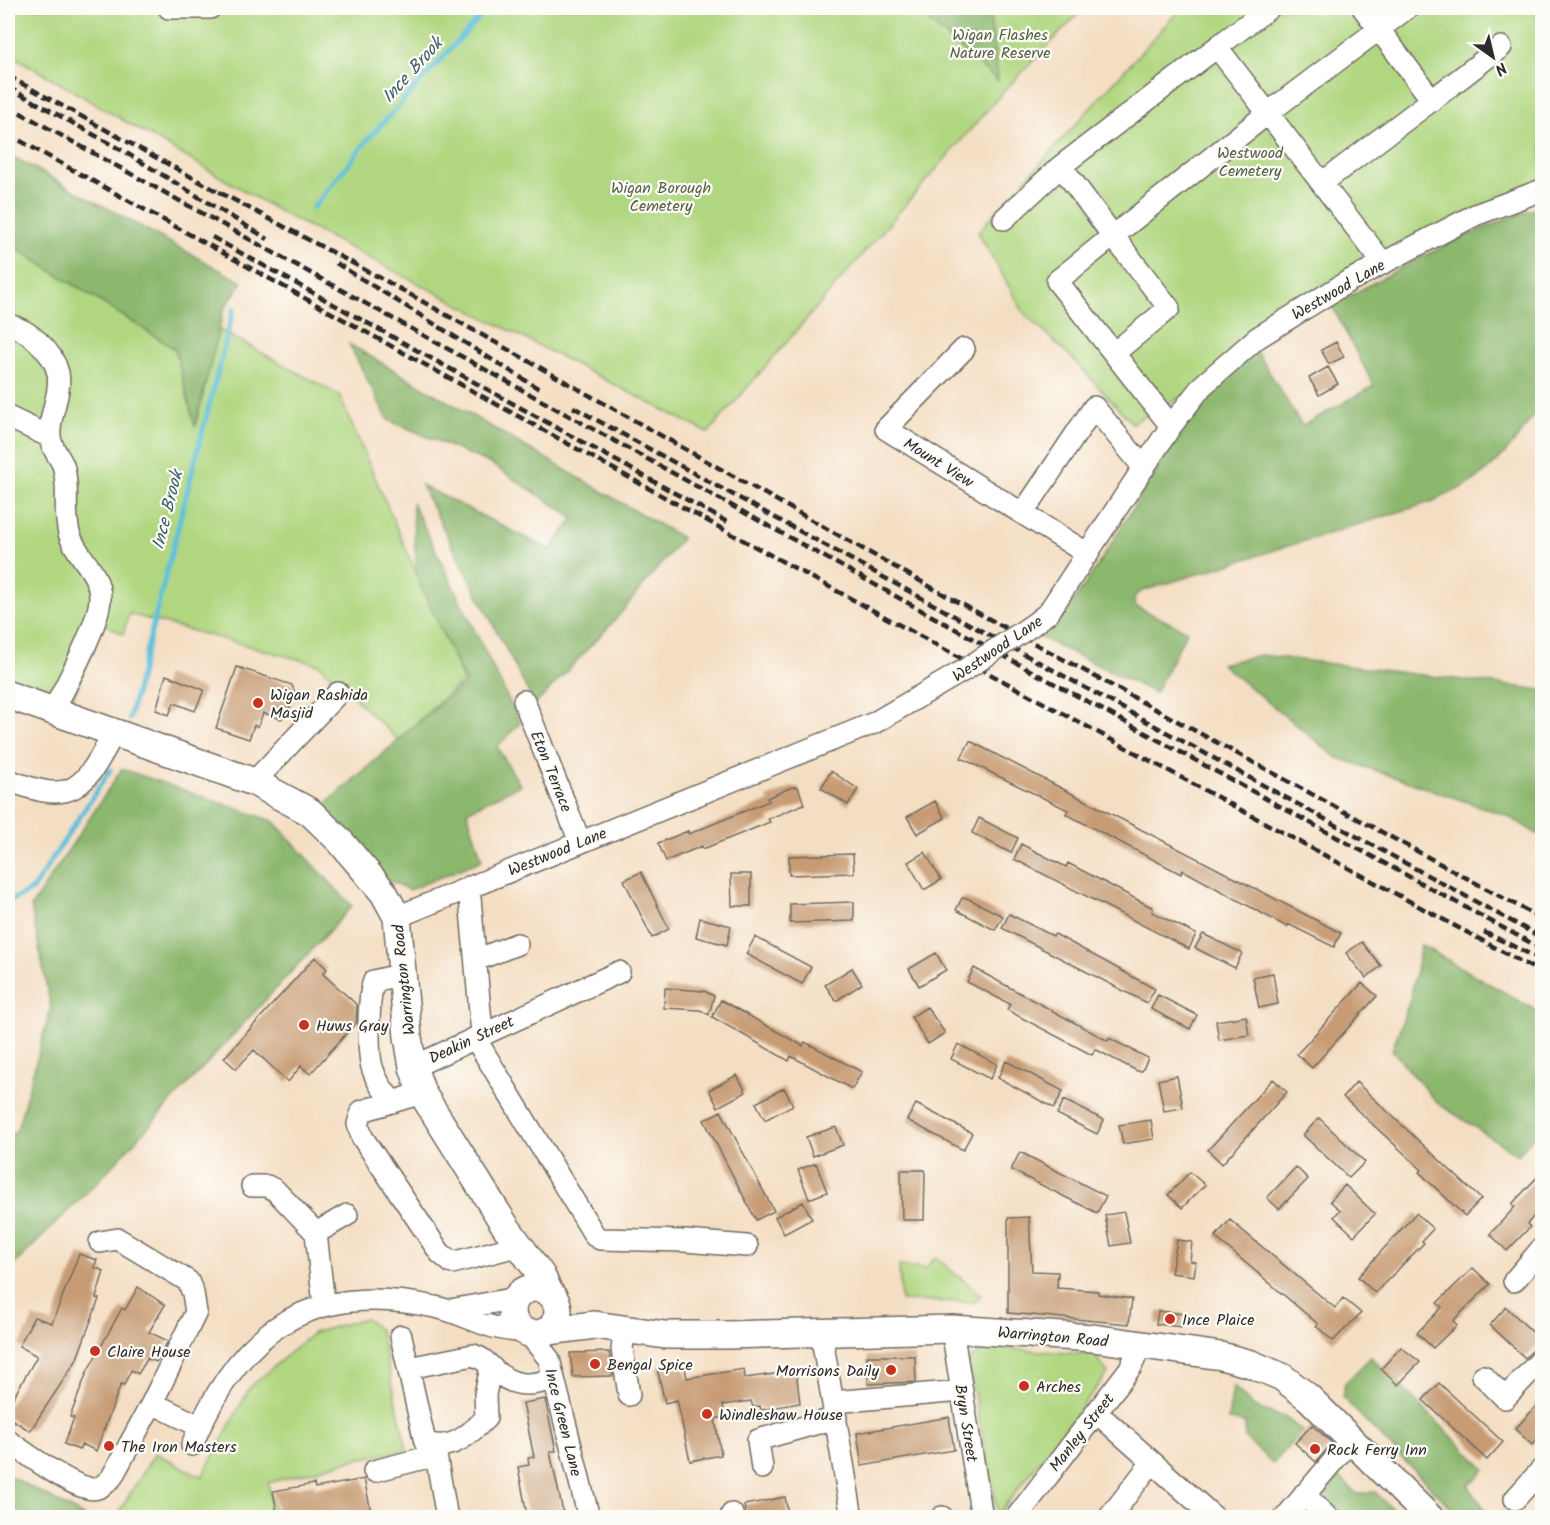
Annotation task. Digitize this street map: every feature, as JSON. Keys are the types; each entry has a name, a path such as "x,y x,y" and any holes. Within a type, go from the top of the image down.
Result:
{"main road":[{"name":"Warrington Road","path":"8,695 254,782 310,812 370,876 384,893 397,917 413,1066 422,1093 513,1240 541,1275 551,1295 620,1328"},
{"name":"Warrington Road","path":"513,1240 518,1269 517,1297"},
{"path":"530,1289 551,1295 556,1303 557,1318 533,1332 517,1325 512,1311 517,1297 530,1289"},
{"name":"Warrington Road","path":"533,1332 579,1326 620,1328 666,1335 952,1329 1093,1338 1221,1356 1251,1364 1282,1377 1309,1398 1430,1518"}],"street":[{"path":"169,8 203,10 210,8"},
{"path":"1004,219 1061,166 1269,8"},
{"path":"1363,8 1432,100"},
{"path":"1172,426 1057,281 1268,112 1407,8"},
{"path":"1218,47 1383,263"},
{"path":"1322,183 1501,47"},
{"path":"1061,166 1170,308 1114,353"},
{"name":"Westwood Lane","path":"397,917 874,723 966,669 1048,613 1172,426 1202,386 1257,338 1347,282 1475,215 1542,190"},
{"path":"8,325 20,327 37,342 58,373 50,437 63,467 69,534 93,571 99,586 100,601 82,652 53,711"},
{"name":"Mount View","path":"964,349 885,429 1088,554"},
{"path":"1023,513 1094,407 1144,468"},
{"path":"8,417 50,437"},
{"path":"254,782 338,693"},
{"name":"Eton Terrace","path":"524,701 580,842"},
{"path":"8,780 39,792 61,793 78,788 115,731"},
{"path":"470,888 476,960 478,1036 595,1236 600,1239 685,1241 747,1246"},
{"path":"476,960 517,944"},
{"name":"Deakin Street","path":"413,1066 619,972"},
{"path":"393,1102 379,1086 371,1067 369,993 374,981 403,974"},
{"path":"422,1093 362,1111 358,1124 362,1137 440,1253 452,1263 513,1240"},
{"path":"252,1186 267,1186 275,1190 316,1233 324,1305"},
{"path":"316,1233 347,1215"},
{"path":"8,1441 76,1484 90,1489 104,1486 112,1477 152,1403 196,1312 193,1293 188,1281 118,1239 100,1242"},
{"path":"1514,1281 1542,1248"},
{"path":"450,1310 517,1297"},
{"path":"152,1403 195,1436 231,1370 248,1349 274,1328 324,1305 372,1298 408,1301 450,1310 501,1331 533,1332"},
{"path":"620,1328 629,1395"},
{"name":"Bryn Street","path":"952,1329 981,1518"},
{"name":"Ince Green Lane","path":"533,1332 546,1354 554,1379 589,1518"},
{"path":"821,1332 852,1518"},
{"path":"401,1336 425,1442 435,1451 447,1518"},
{"name":"Manley Street","path":"1016,1518 1131,1367 1141,1344"},
{"path":"409,1368 472,1355 483,1358 508,1382 518,1385 554,1379"},
{"path":"1483,1376 1505,1398 1542,1359"},
{"path":"374,1471 463,1440 486,1418 485,1394 491,1368"},
{"path":"762,1467 758,1440 834,1410 962,1391"},
{"path":"1096,1412 1207,1515"},
{"path":"1285,1518 1351,1440"},
{"path":"1109,1518 1152,1462"},
{"path":"1515,1499 1542,1469"},
{"path":"1304,1494 1328,1518"}],"green space":[{"name":"Wigan Borough Cemetery","path":"8,8 1084,8 1002,93 708,433 284,214 8,53"},
{"path":"913,8 989,8 998,81"},
{"name":"Westwood Cemetery","path":"1181,8 1534,8 1542,40 1542,190 1347,282 1202,386 1132,423 1073,359 1024,313 978,232"},
{"path":"8,154 242,282 224,309 195,427 175,349 8,243"},
{"path":"1542,206 1542,399 1513,444 1494,465 1463,487 1431,502 1142,591 1134,597 1135,606 1187,631 1155,693 1037,636 1058,619 1076,598 1173,445 1192,419 1233,372 1257,352 1302,426 1374,386 1332,306 1435,251"},
{"path":"8,208 209,324 339,395 463,680 398,740 320,665 129,614 123,634 103,623 70,705 16,685 8,678"},
{"path":"349,344 682,538 615,620 535,705 421,485 550,550 574,518 491,464 388,420"},
{"path":"412,502 520,723 497,747 520,785 467,811 482,860 409,890 378,875 321,808 465,682 417,578"},
{"path":"1260,655 1542,690 1542,837 1508,816 1336,757 1221,664"},
{"path":"122,769 273,821 352,906 101,1178 8,1271 8,1139 17,1130 51,1008 31,907"},
{"path":"1421,945 1542,1014 1542,1126 1518,1155 1436,1102 1392,1050 1410,1000"},
{"path":"935,1257 981,1295 975,1302 901,1301 899,1266 927,1268"},
{"path":"366,1318 380,1331 407,1450 356,1459 268,1483 275,1517 116,1517 155,1453 202,1477 250,1387 313,1333"},
{"path":"988,1347 1095,1355 1108,1373 998,1515 968,1364 971,1358"},
{"path":"1371,1357 1485,1469 1468,1486 1491,1517 1460,1517 1342,1397 1345,1383"},
{"path":"1233,1386 1254,1407 1286,1418 1302,1431 1273,1464 1245,1438 1245,1423 1228,1420"},
{"path":"8,1475 85,1517 8,1517"},
{"path":"1339,1477 1357,1494 1375,1492 1400,1517 1330,1517 1316,1504"}],"building":[{"path":"1336,342 1344,357 1329,364 1321,350"},
{"path":"1328,367 1338,384 1319,395 1309,378"},
{"name":"Wigan Rashida Masjid","path":"237,667 292,685 295,693 287,714 281,719 263,713 258,727 254,725 249,739 216,728"},
{"path":"166,675 204,690 195,711 174,703 169,715 156,710"},
{"path":"970,741 1341,933 1334,947 1288,924 1287,927 1183,870 1181,874 1066,814 1068,810 961,758"},
{"path":"831,771 858,789 848,805 821,788"},
{"path":"792,787 798,787 804,804 768,819 770,822 666,861 658,843 688,831 689,834 769,801 767,798"},
{"path":"935,801 945,818 917,834 907,817"},
{"path":"979,818 1018,838 1011,853 972,833"},
{"path":"1021,844 1066,867 1068,863 1153,908 1152,912 1196,934 1189,949 1014,859"},
{"path":"925,852 941,880 924,890 908,862"},
{"path":"853,854 854,873 789,875 789,856"},
{"path":"641,872 669,929 652,938 624,880"},
{"path":"731,874 751,874 751,906 732,906"},
{"path":"962,898 967,898 1003,916 995,930 956,910"},
{"path":"854,902 854,921 790,923 790,904"},
{"path":"1009,914 1053,936 1055,934 1155,989 1147,1003 1002,928"},
{"path":"700,918 731,926 727,945 696,937"},
{"path":"1203,934 1242,953 1235,968 1195,948"},
{"path":"755,937 811,967 802,984 746,954"},
{"path":"1362,942 1381,966 1366,978 1346,953"},
{"path":"936,953 946,970 919,986 909,969"},
{"name":"Huws Gray","path":"315,957 327,969 323,974 357,1005 356,1023 310,1074 301,1066 288,1082 254,1050 236,1069 224,1058"},
{"path":"852,968 862,984 836,1001 825,985"},
{"path":"974,968 1108,1041 1109,1038 1148,1058 1142,1071 1137,1071 1095,1049 1092,1055 1007,1010 1010,1004 967,982"},
{"path":"1273,973 1278,1004 1259,1008 1253,977"},
{"path":"1362,983 1377,996 1312,1068 1297,1054"},
{"path":"665,988 704,991 714,996 709,1015 700,1010 664,1008"},
{"path":"1158,995 1197,1015 1190,1029 1151,1009"},
{"path":"721,1000 803,1046 805,1042 862,1072 852,1089 791,1056 789,1061 712,1017"},
{"path":"927,1007 945,1033 928,1044 911,1017"},
{"path":"1246,1016 1249,1035 1219,1040 1216,1021"},
{"path":"958,1044 997,1064 990,1079 951,1059"},
{"path":"1006,1061 1063,1091 1054,1108 998,1078"},
{"path":"737,1075 746,1092 718,1107 709,1090"},
{"path":"1177,1076 1183,1108 1164,1111 1158,1080"},
{"path":"1273,1079 1287,1092 1222,1164 1208,1150"},
{"path":"1356,1082 1481,1199 1465,1216 1419,1172 1422,1170 1343,1097"},
{"path":"784,1088 793,1105 765,1120 756,1103"},
{"path":"1064,1100 1104,1120 1097,1134 1057,1114"},
{"path":"916,1104 972,1133 963,1150 907,1120"},
{"path":"721,1111 774,1211 756,1220 704,1120"},
{"path":"1319,1118 1365,1162 1349,1178 1303,1135"},
{"path":"1151,1120 1154,1139 1123,1144 1119,1125"},
{"path":"836,1127 843,1145 813,1156 806,1137"},
{"path":"1020,1152 1106,1196 1097,1213 1011,1170"},
{"path":"816,1163 827,1192 809,1199 798,1170"},
{"path":"1296,1167 1308,1179 1279,1209 1267,1198"},
{"path":"901,1170 925,1170 924,1220 902,1220"},
{"path":"1190,1172 1205,1185 1182,1208 1168,1195"},
{"path":"1542,1172 1542,1207 1527,1224 1530,1227 1507,1251 1490,1234 1515,1207 1512,1204"},
{"path":"1345,1185 1375,1214 1354,1236 1334,1217 1340,1210 1330,1201"},
{"path":"803,1202 812,1219 784,1234 775,1217"},
{"path":"1124,1212 1130,1243 1111,1246 1105,1215"},
{"path":"1416,1213 1433,1229 1422,1241 1424,1243 1375,1293 1358,1277"},
{"path":"1029,1217 1032,1271 1058,1272 1057,1288 1098,1291 1098,1294 1132,1299 1129,1324 1008,1313 1008,1218"},
{"path":"1230,1220 1335,1308 1343,1298 1361,1313 1333,1341 1316,1326 1318,1324 1215,1237"},
{"path":"1177,1240 1192,1242 1190,1261 1196,1262 1194,1276 1171,1273"},
{"path":"79,1254 97,1260 94,1267 104,1271 96,1298 99,1299 76,1361 30,1431 8,1417 8,1407 37,1356 19,1346 34,1317 52,1323"},
{"path":"1473,1268 1490,1284 1453,1321 1457,1325 1433,1348 1417,1333 1442,1307 1437,1303"},
{"path":"138,1287 165,1305 149,1332 168,1341 156,1362 148,1358 138,1374 131,1370 124,1385 121,1384 96,1451 82,1444 79,1450 64,1444 74,1418 70,1417 87,1372 122,1308 125,1310"},
{"path":"1506,1307 1542,1341 1525,1358 1490,1325"},
{"name":"Ince Plaice","path":"1158,1311 1184,1314 1182,1327 1156,1324"},
{"path":"1401,1347 1420,1362 1398,1385 1381,1369"},
{"name":"Bengal Spice","path":"609,1352 613,1376 573,1377 570,1353"},
{"name":"Morrisons Daily","path":"867,1356 915,1356 916,1382 868,1384"},
{"name":"Windleshaw House","path":"684,1363 687,1378 744,1369 745,1378 796,1371 800,1403 761,1410 760,1406 753,1407 751,1401 723,1405 725,1417 715,1419 721,1455 690,1461 677,1400 665,1403 657,1368"},
{"path":"1439,1383 1503,1442 1487,1460 1423,1400"},
{"path":"545,1399 556,1451 550,1452 563,1512 544,1516 543,1511 527,1515 518,1467 529,1465 528,1458 534,1457 523,1403"},
{"path":"1542,1400 1542,1434 1532,1445 1515,1429"},
{"path":"949,1417 954,1450 862,1466 857,1433"},
{"name":"Rock Ferry Inn","path":"1312,1425 1332,1443 1316,1462 1295,1443"},
{"path":"364,1479 372,1516 278,1518 273,1491 314,1484 315,1488"},
{"path":"785,1497 789,1518 746,1518 744,1505"}],"waterway":[{"name":"Ince Brook","path":"313,208 370,137 488,8"},
{"name":"Ince Brook","path":"129,719 234,308"},
{"name":"Ince Brook","path":"8,902 32,890 110,770"}],"railway":[{"path":"8,76 226,196"},
{"path":"8,87 123,151 268,239"},
{"path":"8,106 1024,667 1542,949"},
{"path":"8,134 704,519 1542,973"},
{"path":"219,192 386,281 945,595 1542,919"},
{"path":"212,237 727,522"},
{"path":"336,263 541,390"},
{"path":"573,407 1542,938"},
{"path":"1484,932 1542,960"}],"place":[{"name":"Wigan Rashida Masjid","path":"258,703"},
{"name":"Huws Gray","path":"304,1025"},
{"name":"Ince Plaice","path":"1170,1319"},
{"name":"Claire House","path":"95,1351"},
{"name":"Bengal Spice","path":"595,1364"},
{"name":"Morrisons Daily","path":"891,1370"},
{"name":"Arches","path":"1024,1386"},
{"name":"Windleshaw House","path":"707,1414"},
{"name":"The Iron Masters","path":"109,1446"},
{"name":"Rock Ferry Inn","path":"1315,1449"}],"park label":[{"name":"Wigan Flashes Nature Reserve","path":"1000,43"}]}
